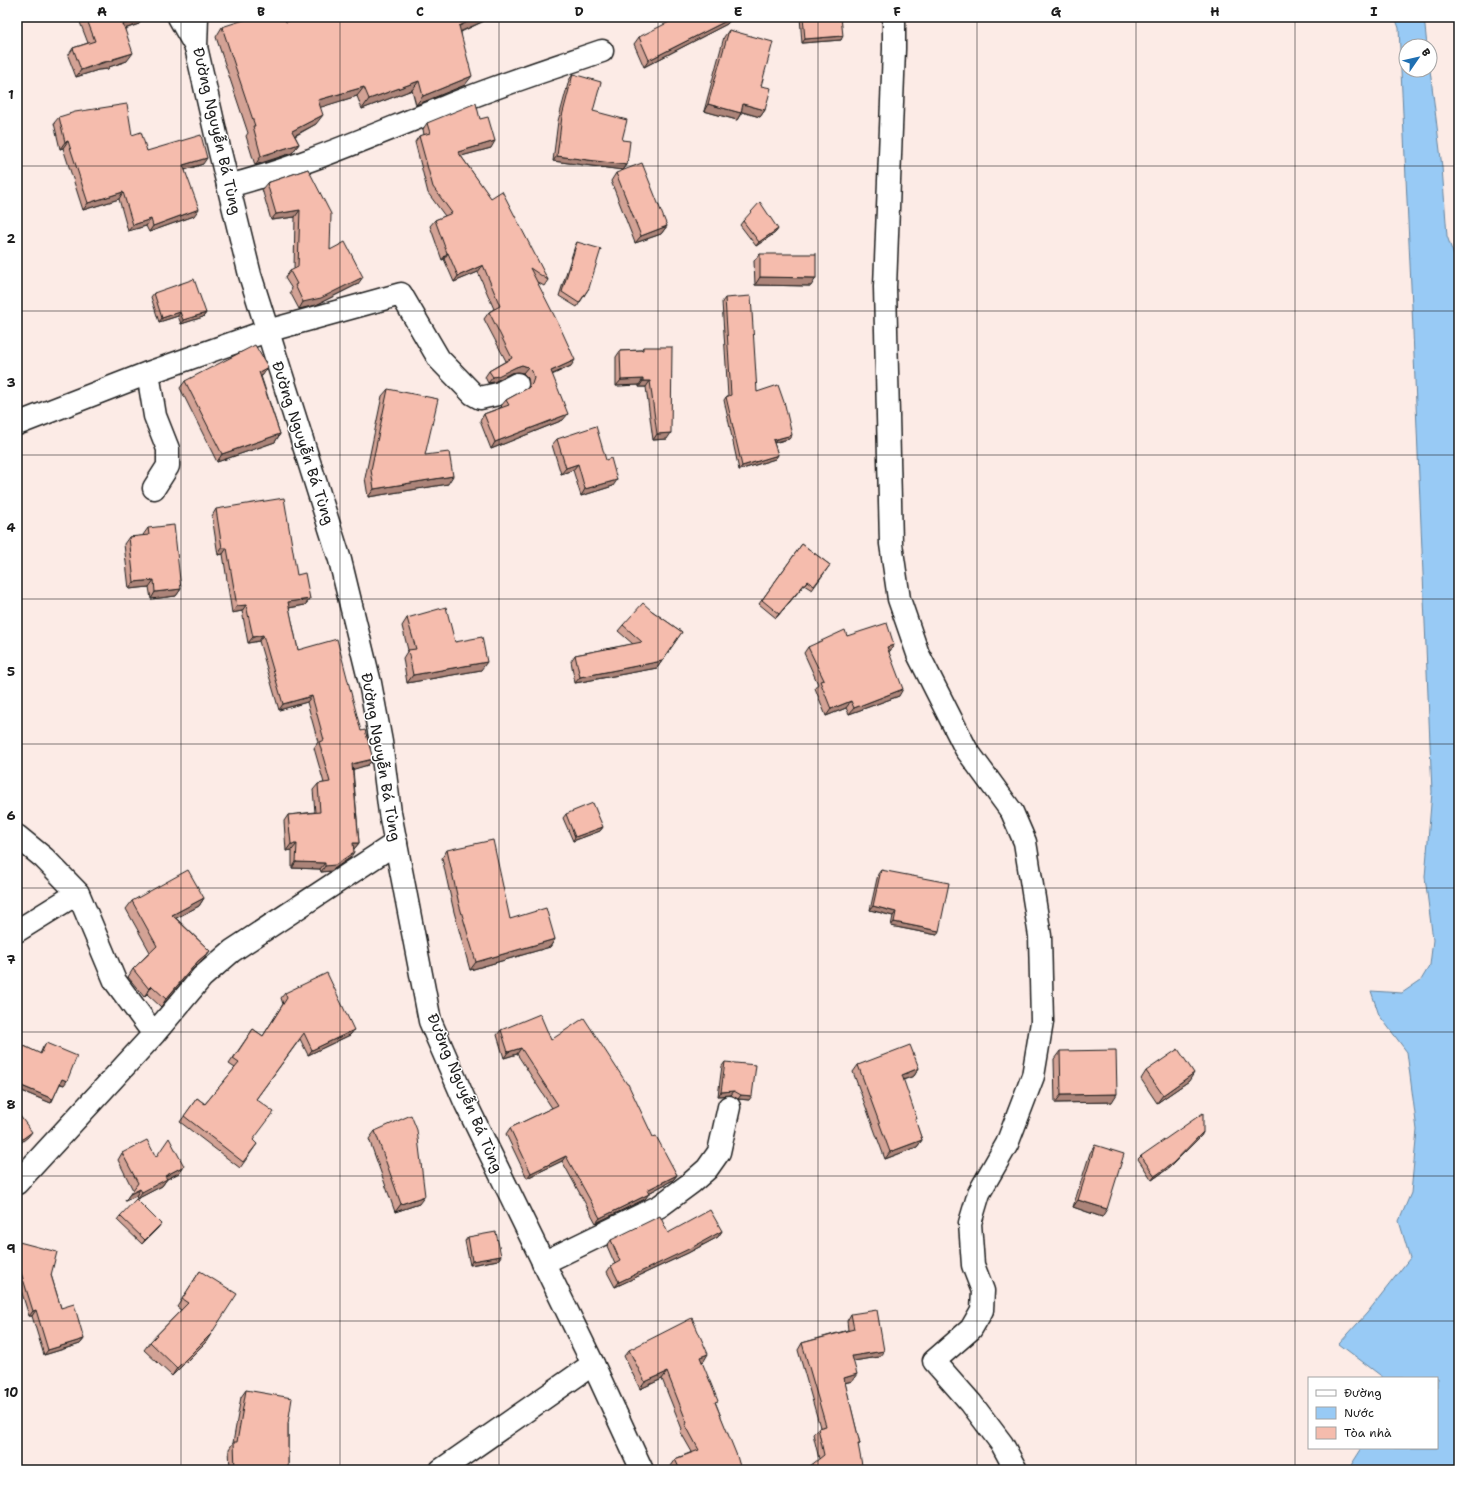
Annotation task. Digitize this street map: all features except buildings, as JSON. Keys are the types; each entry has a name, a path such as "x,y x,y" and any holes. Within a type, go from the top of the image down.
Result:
{"street":[{"path":"179,17 196,47"},
{"name":"Đường Nguyễn Bá Tùng","path":"197,17 196,47 250,275 340,560 370,683 381,742 390,813 430,1021 466,1104 593,1364 642,1470"},
{"path":"894,17 884,287 891,544 899,598 918,654 966,749 1012,812 1025,842 1040,936 1042,1022 1034,1076 1007,1144 979,1193 970,1223 973,1265 983,1292 982,1310 971,1329 934,1361 971,1403 1002,1444 1016,1470"},
{"path":"228,186 253,180 319,157 457,102 602,51"},
{"path":"17,424 148,372 267,331 400,294 439,359 473,394 480,398 492,396 517,384"},
{"path":"148,372 155,416 168,449 168,466 154,488"},
{"path":"17,836 44,858 78,893 115,981 154,1034"},
{"path":"17,1183 154,1034 202,977 232,951 396,843"},
{"path":"17,931 78,893"},
{"path":"543,1263 660,1206 691,1183 706,1169 719,1152 729,1107"},
{"path":"441,1470 593,1364"}],"water":[{"path":"1395,17 1424,17 1426,38 1399,38 1399,28"},
{"path":"1401,78 1431,78 1442,167 1447,236 1459,270 1459,355 1457,362 1459,373 1459,1470 1348,1470 1361,1449 1438,1449 1438,1377 1383,1377 1339,1344 1367,1313 1410,1258 1399,1221 1411,1193 1417,1130 1407,1052 1379,1015 1371,991 1402,993 1421,980 1430,965 1433,940 1425,877 1432,792"}]}
